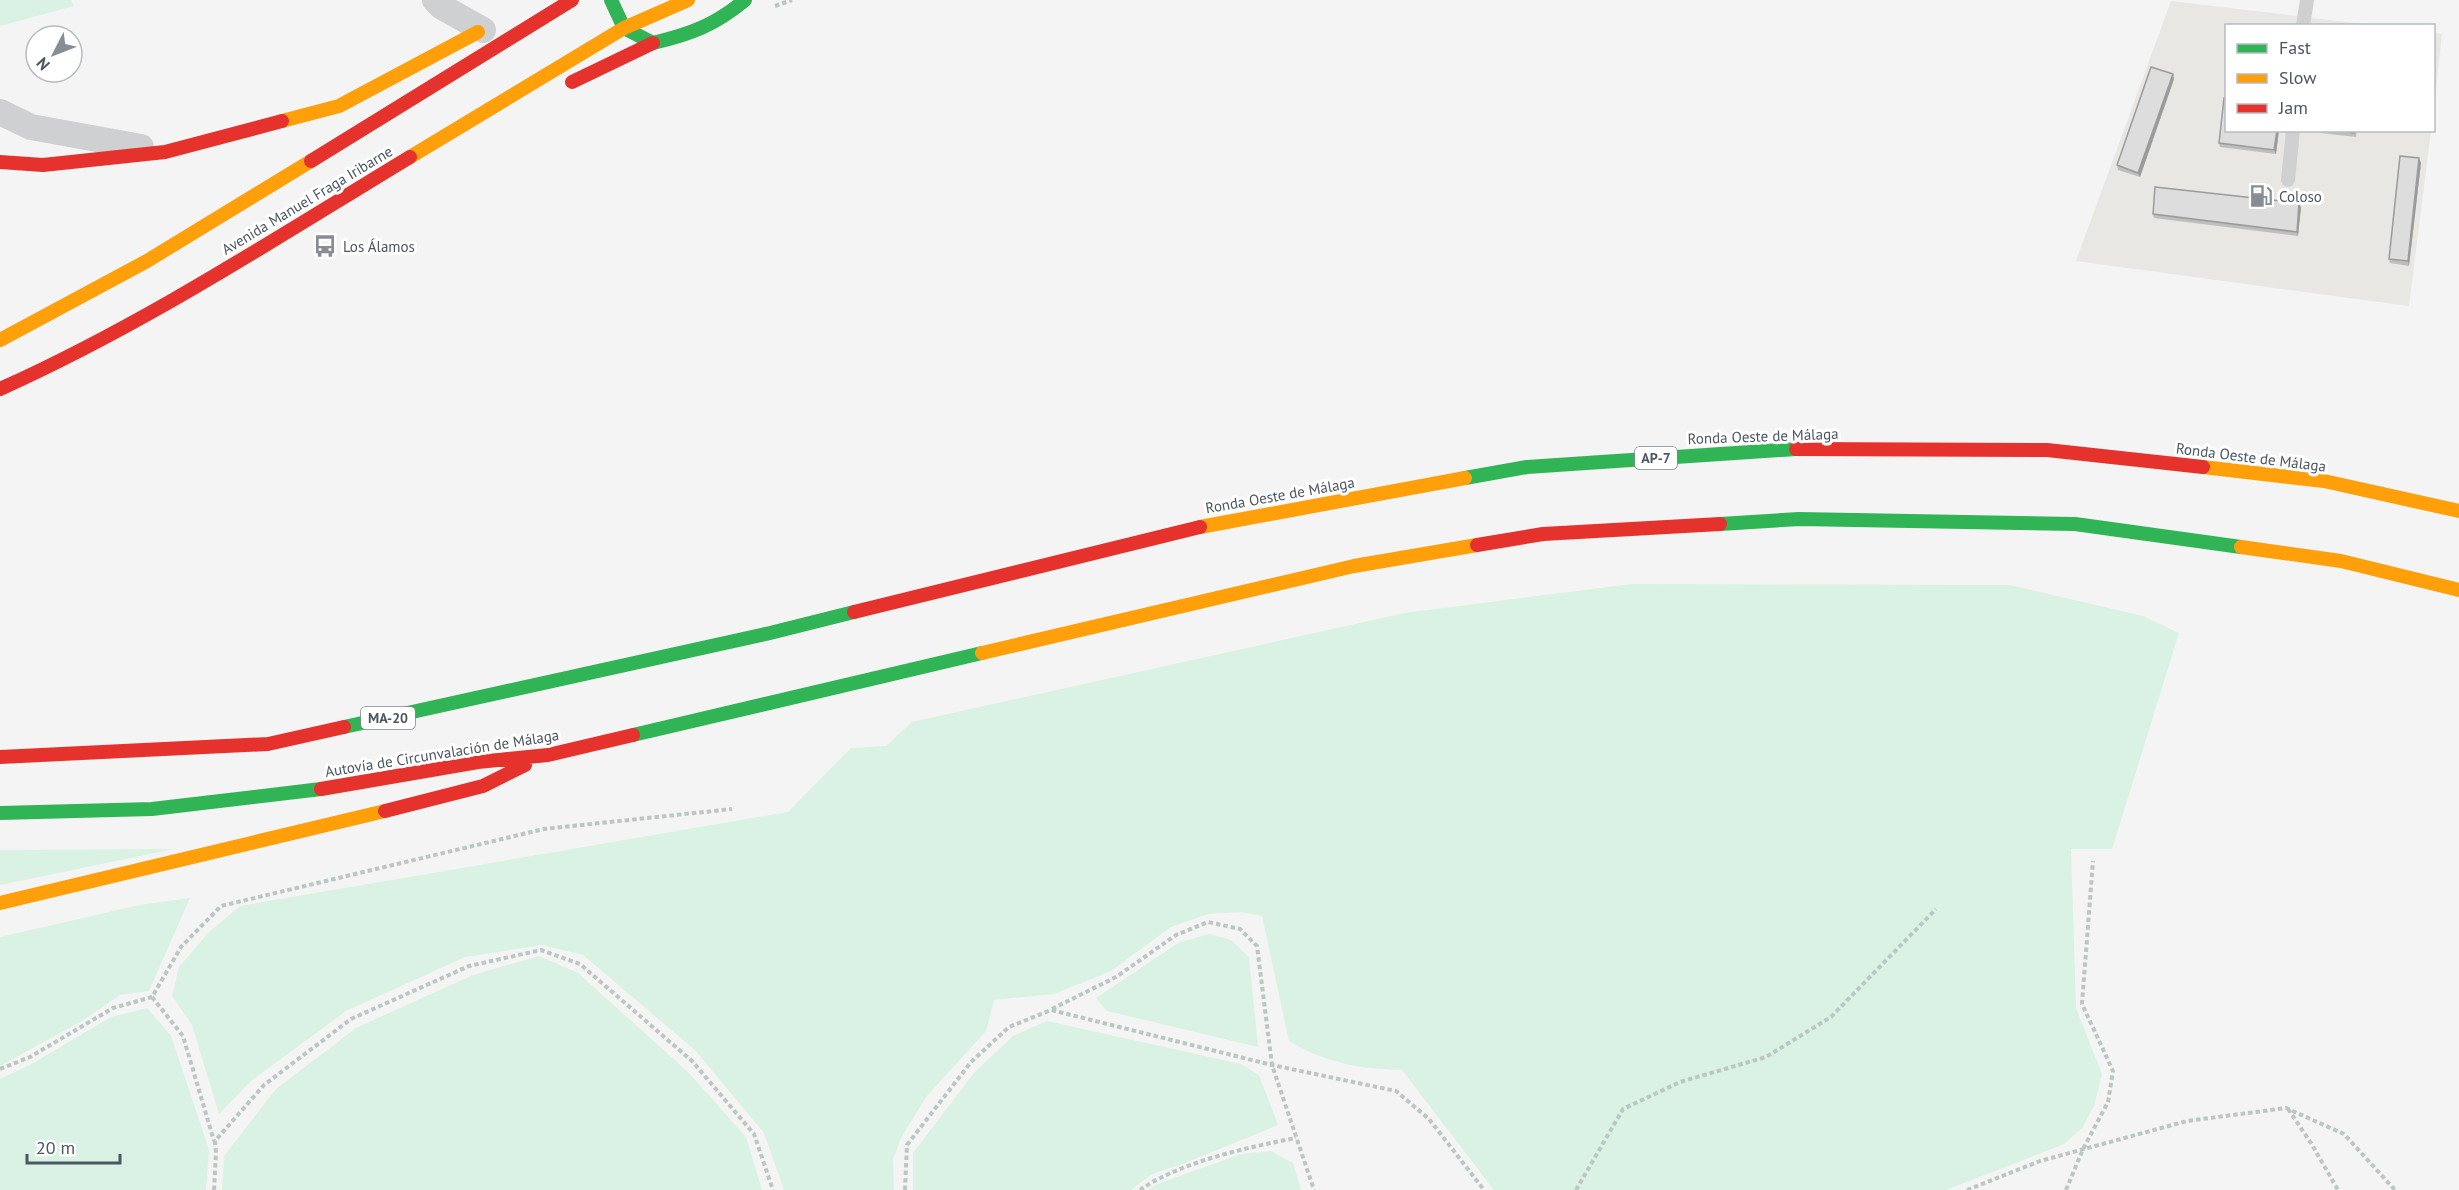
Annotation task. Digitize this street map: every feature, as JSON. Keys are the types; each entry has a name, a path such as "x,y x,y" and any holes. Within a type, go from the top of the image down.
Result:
{"main road":[{"name":"Avenida Manuel Fraga Iribarne","path":"0,340 151,260 572,0"},
{"path":"611,0 624,28 653,43"},
{"name":"Avenida Manuel Fraga Iribarne","path":"0,389 47,368 174,299 624,28 688,0"},
{"path":"560,88 653,43 683,36 723,18 745,0"},
{"path":"0,162 43,165 165,152 339,106 494,27 546,15"},
{"path":"387,172 519,108"},
{"name":"Ronda Oeste de Málaga","path":"864,611 1181,530 1527,467 1785,449 2047,450 2324,482 2459,511"},
{"name":"Autovía de Circunvalación de Málaga","path":"0,813 152,809 313,790 478,762 548,755 881,675 1354,566 1543,534 1776,520 2075,524 2341,561 2459,590"},
{"name":"MA-20","path":"0,757 268,744 864,611"},
{"path":"0,903 232,849 483,786 548,755"}],"street":[{"path":"435,0 442,7 494,27"},
{"path":"0,112 31,127 165,152"}],"lane":[{"path":"2302,24 2307,0"},
{"path":"2288,180 2293,132"}],"path":[{"path":"0,1069 30,1057 113,1008 152,997 181,946 221,906 544,829 732,809"},
{"path":"2066,1190 2083,1149 2108,1102 2113,1071 2082,1004 2092,861"},
{"path":"1576,1190 1623,1109 1680,1082 1766,1057 1831,1017 1936,909"},
{"path":"905,1190 907,1146 971,1062 1009,1027 1051,1010 1116,977 1176,935 1208,922 1240,929 1257,945 1272,1065 1314,1190"},
{"path":"214,1141 264,1085 351,1020 469,966 541,950 580,964 692,1061 754,1134 773,1190"},
{"path":"152,997 183,1036 214,1141 216,1153 214,1190"},
{"path":"1051,1010 1272,1065 1396,1090 1429,1119 1484,1190"},
{"path":"2286,1108 2311,1143 2338,1190"},
{"path":"1967,1190 2040,1161 2187,1121 2286,1108 2344,1134 2395,1190"},
{"path":"1140,1190 1155,1180 1241,1149 1296,1138"}],"shaded area":[{"name":"Coloso","path":"2171,1 2364,24 2225,24 2225,132 2431,132 2409,306 2076,261"},
{"path":"2435,33 2442,34 2435,98"}],"green space":[{"path":"0,0 71,0 74,6 0,26"},
{"path":"1631,584 2010,585 2143,616 2179,633 2112,849 2071,849 2076,1008 2102,1074 2094,1106 2082,1128 2064,1144 1946,1190 1494,1190 1402,1070 1372,1068 1330,1060 1289,1041 1262,916 1241,912 1208,914 1171,927 1111,971 1054,994 994,1000 986,1031 926,1097 901,1138 893,1160 894,1190 784,1190 764,1133 695,1050 583,955 542,945 465,957 346,1011 251,1081 219,1114 192,1025 172,996 179,967 208,933 240,906 788,812 851,748 886,746 912,722 1405,613"},
{"path":"174,849 0,885 0,850"},
{"path":"190,898 149,991 120,995 82,1021 0,1066 0,937 140,905"},
{"path":"1209,934 1231,940 1249,957 1258,1047 1107,1011 1096,998 1178,943"},
{"path":"539,956 578,973 688,1072 746,1137 762,1190 222,1190 224,1156 276,1089 356,1028 473,975"},
{"path":"147,1008 171,1036 209,1150 206,1190 0,1190 0,1079 30,1065 111,1017"},
{"path":"1047,1021 1241,1064 1259,1075 1278,1125 1152,1174 1131,1190 913,1190 913,1153 974,1073 1013,1036"},
{"path":"1271,1151 1293,1163 1301,1190 1148,1190 1155,1185 1241,1154"}],"building":[{"path":"2151,67 2173,74 2138,173 2117,165"},
{"path":"2224,98 2225,132 2277,132 2274,150 2219,143"},
{"path":"2400,156 2419,158 2408,261 2389,259"},
{"path":"2155,187 2299,203 2297,232 2153,214"}],"traffic: fast":[{"path":"611,0 624,28 653,43 702,28 745,0"},
{"path":"1465,478 1527,467 1796,449"},
{"path":"1720,524 1799,519 2075,524 2241,547"},
{"path":"344,727 770,633 854,612"},
{"path":"633,735 982,653"},
{"path":"0,813 152,809 321,789"}],"traffic: slow":[{"path":"410,157 624,28 688,0"},
{"path":"282,121 339,106 478,32"},
{"path":"0,340 147,261 311,161"},
{"path":"2203,467 2324,481 2459,511"},
{"path":"1200,527 1465,478"},
{"path":"982,653 1354,566 1477,545"},
{"path":"2241,547 2341,561 2459,590"},
{"path":"0,903 385,811"}],"traffic: jam":[{"path":"311,161 572,0"},
{"path":"572,82 653,43"},
{"path":"0,162 43,165 165,152 282,121"},
{"path":"0,389 157,309 410,157"},
{"path":"1796,449 2047,450 2203,467"},
{"path":"1477,545 1543,534 1720,524"},
{"path":"854,612 1200,527"},
{"path":"0,757 268,744 344,727"},
{"path":"321,789 478,762 548,755 633,735"},
{"path":"385,811 483,786 525,765"}],"place":[{"name":"Coloso","path":"2261,196"},
{"name":"Los Álamos","path":"325,246"}]}
